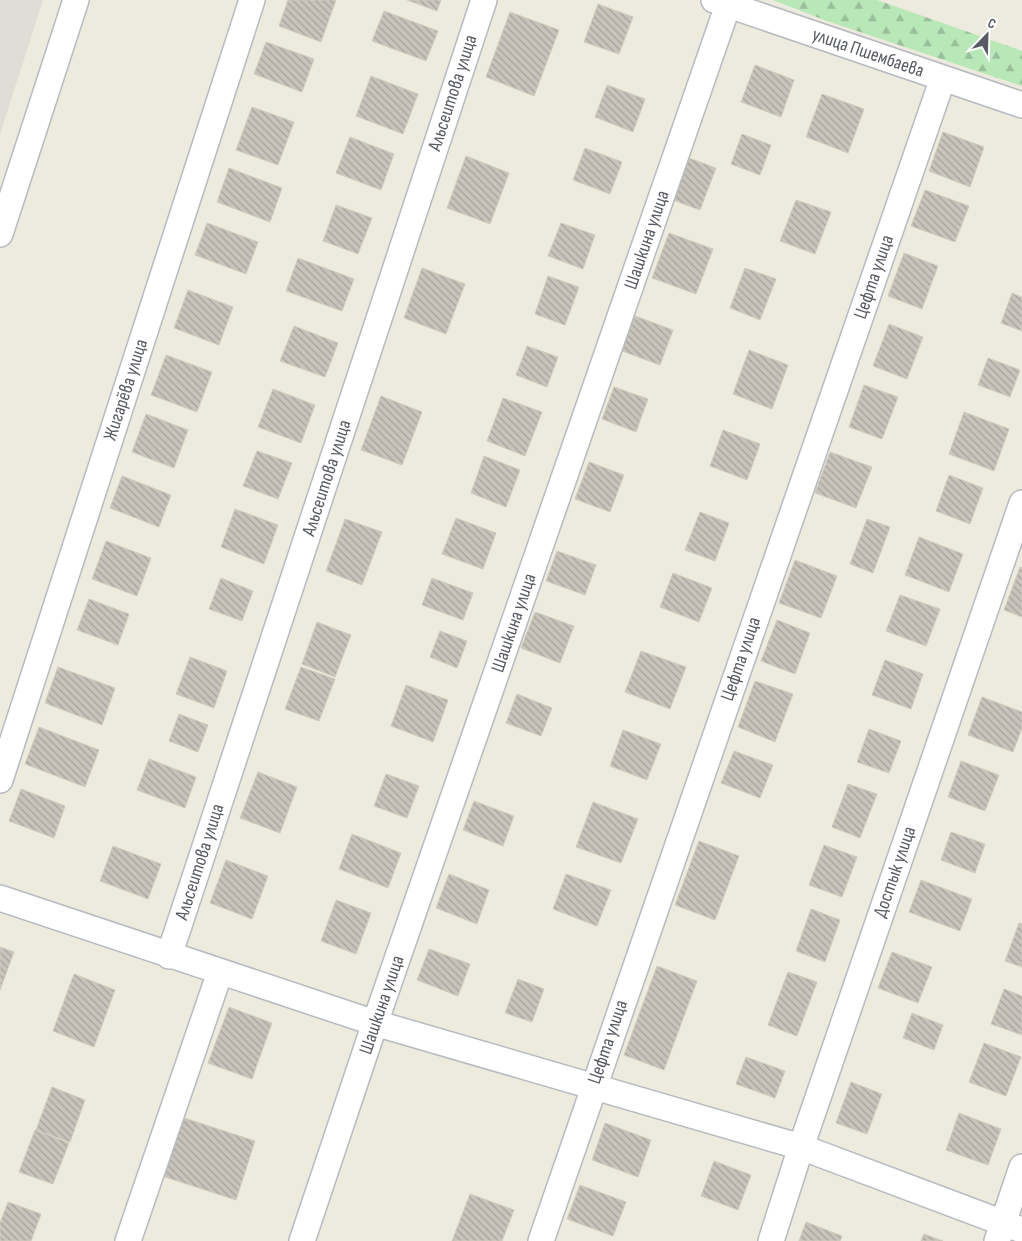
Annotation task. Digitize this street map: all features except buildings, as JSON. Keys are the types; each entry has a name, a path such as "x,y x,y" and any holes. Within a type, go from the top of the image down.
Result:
{"street":[{"path":"0,234 76,0"},
{"name":"Жигарёва улица","path":"0,780 252,0"},
{"name":"Альсеитова улица","path":"169,956 484,0"},
{"name":"улица Пшембаева","path":"721,2 1022,105"},
{"name":"Шашкина улица","path":"302,1241 721,2"},
{"name":"Цефта улица","path":"540,1241 942,78"},
{"name":"Достык улица","path":"771,1241 801,1147 1022,503"},
{"path":"0,898 169,956 375,1022 801,1147 1007,1231 1022,1167"},
{"path":"128,1241 220,972"}],"shaded area":[{"path":"0,0 43,0 0,134"}],"green space":[{"path":"773,0 877,0 1022,51 1022,86 827,21"}]}
